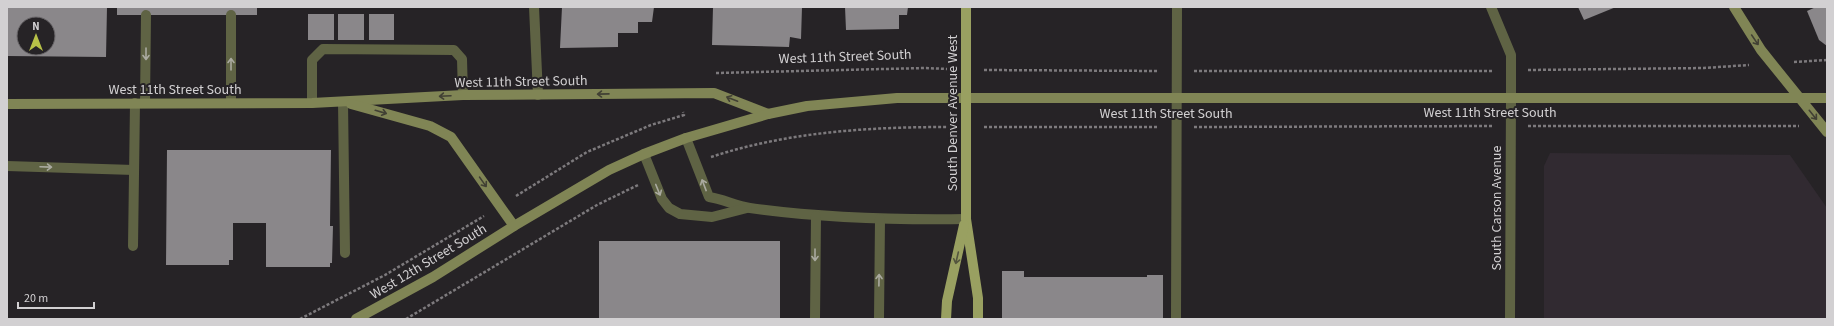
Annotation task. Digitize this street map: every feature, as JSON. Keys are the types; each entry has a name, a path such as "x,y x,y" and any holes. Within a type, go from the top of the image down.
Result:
{"main road":[{"name":"South Denver Avenue West","path":"966,7 966,220 978,298 978,319"},
{"path":"1734,7 1753,38 1825,129"},
{"name":"West 11th Street South","path":"7,104 312,103 463,96 714,92 768,114"},
{"name":"West 11th Street South","path":"343,102 430,126 451,137 514,226 609,170 644,154 686,138 768,114 842,101 897,98 966,97 1827,98"},
{"name":"South Denver Avenue West","path":"946,319 947,301 966,220"},
{"name":"West 12th Street South","path":"356,319 432,277 514,226"}],"street":[{"path":"534,7 538,95"},
{"path":"1176,319 1177,7"},
{"name":"South Carson Avenue","path":"1491,7 1511,55 1510,319"},
{"path":"146,15 146,103"},
{"path":"231,15 231,103"},
{"path":"312,103 312,60 323,49 454,50 462,59 463,96"},
{"path":"343,102 345,253"},
{"path":"134,103 134,246"},
{"path":"686,138 709,197 720,198 747,208 816,216 880,219 966,220"},
{"path":"644,154 662,199 669,208 680,214 712,217 747,208"},
{"path":"7,166 134,170"},
{"path":"815,319 816,216"},
{"path":"878,319 880,219"}],"path":[{"name":"West 11th Street South","path":"712,74 926,68 1011,71 1704,68 1827,60"},
{"name":"West 11th Street South","path":"695,162 748,146 806,135 887,128 1511,126 1825,129"},
{"path":"406,319 597,205 654,178"},
{"path":"300,319 309,314"}],"shaded area":[{"path":"1550,153 1790,155 1827,208 1827,319 1544,319 1544,166"}],"building":[{"path":"7,7 107,7 106,57 7,56"},
{"path":"117,7 257,7 257,15 117,15"},
{"path":"562,7 654,7 652,22 638,22 638,33 618,33 618,47 560,48"},
{"path":"713,7 802,7 801,39 790,37 789,47 712,45"},
{"path":"845,7 908,7 907,15 899,15 899,29 846,30"},
{"path":"1578,7 1616,7 1584,20"},
{"path":"1816,7 1827,7 1827,46 1819,40 1807,11"},
{"path":"308,14 334,14 334,40 308,40"},
{"path":"338,14 364,14 364,40 338,40"},
{"path":"369,14 394,14 394,40 369,40"},
{"path":"167,150 331,150 330,226 333,226 332,263 330,263 330,267 266,267 266,223 233,223 233,260 229,260 229,265 166,265"},
{"path":"599,241 780,241 780,319 599,319"},
{"path":"1002,271 1024,271 1024,277 1147,277 1147,275 1163,275 1163,319 1002,319"}]}
